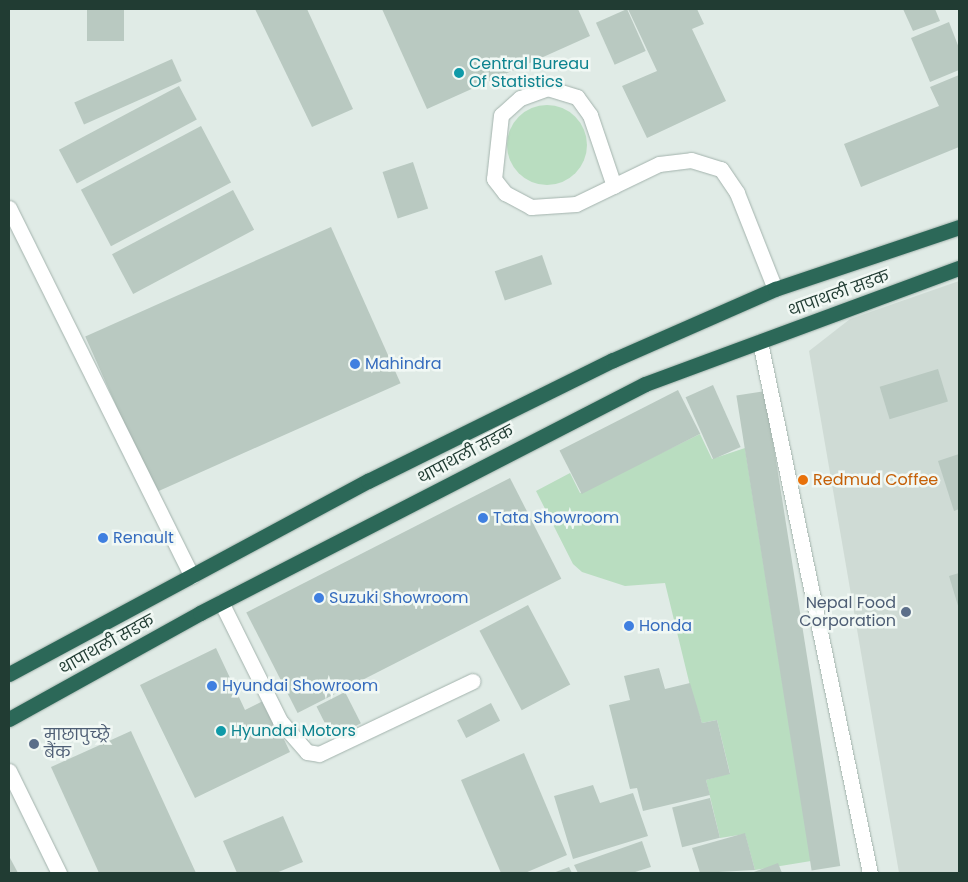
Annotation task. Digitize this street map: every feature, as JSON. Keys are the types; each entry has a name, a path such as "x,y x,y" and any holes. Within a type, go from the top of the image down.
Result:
{"highway":[{"name":"थापाथली सडक","path":"9,674 496,416 775,290 959,227"},
{"name":"थापाथली सडक","path":"9,719 221,602 645,384 959,268"}],"street":[{"path":"614,186 590,114 577,97 548,88 520,98 501,115 494,179 521,204 564,207 614,186 659,164 691,160 721,170 737,193 775,290"},
{"path":"9,208 192,576"},
{"path":"760,342 870,873"},
{"path":"221,602 280,721 307,752 319,754 473,681"},
{"path":"9,770 60,873"}],"shaded area":[{"name":"Nepal Food Corporation","path":"959,281 959,873 899,873 809,351 850,319"}],"green space":[{"path":"547,105 562,108 575,117 584,130 587,145 584,160 575,173 562,182 547,185 532,182 519,173 510,160 507,145 510,130 519,117 532,108"},
{"path":"700,434 712,459 745,448 811,861 755,870 745,834 720,838 706,780 730,773 717,720 702,723 693,698 665,583 625,586 582,572 573,564 536,491 570,473 580,493"}],"building":[{"path":"255,9 307,9 353,109 312,127"},
{"name":"Central Bureau Of Statistics","path":"382,9 578,9 590,36 427,109"},
{"path":"627,9 646,51 615,65 596,23"},
{"path":"628,9 697,9 704,24 692,29 726,101 647,138 622,86 657,71"},
{"path":"903,9 935,9 940,21 913,31"},
{"path":"87,10 124,10 124,41 87,41"},
{"path":"949,22 959,48 959,70 930,82 911,38"},
{"path":"172,59 182,81 84,124 74,103"},
{"path":"959,75 959,147 861,187 844,144 939,106 930,87"},
{"path":"179,86 197,120 77,183 59,150"},
{"path":"201,126 231,183 111,246 81,190"},
{"path":"413,162 428,209 398,218 383,172"},
{"path":"233,190 254,230 133,294 112,254"},
{"path":"331,227 401,383 155,493 85,336"},
{"path":"542,255 552,284 505,301 495,271"},
{"path":"938,369 948,402 890,419 880,387"},
{"path":"713,385 741,447 713,459 686,397"},
{"path":"678,390 700,434 582,494 559,450"},
{"path":"765,391 840,866 812,871 736,396"},
{"path":"959,454 959,509 954,511 938,461"},
{"path":"510,478 561,579 298,713 246,612"},
{"path":"959,573 959,609 949,576"},
{"path":"528,605 570,684 522,710 479,631"},
{"name":"Hyundai Motors","path":"216,648 245,710 265,700 290,752 195,798 140,685"},
{"path":"659,668 665,689 690,683 702,723 717,720 730,774 706,780 710,795 643,811 637,788 630,789 609,705 630,700 624,676"},
{"path":"345,692 361,723 332,738 316,707"},
{"path":"491,703 500,721 466,738 457,720"},
{"path":"131,731 196,873 99,873 51,767"},
{"path":"524,753 567,855 525,873 501,873 461,780"},
{"path":"593,785 600,803 633,793 648,836 573,859 554,796"},
{"path":"710,798 720,838 682,847 672,807"},
{"path":"283,816 303,862 276,873 237,873 223,841"},
{"path":"745,833 755,870 700,873 692,848"},
{"path":"642,841 651,867 632,873 578,873 574,865"},
{"path":"9,856 18,873 9,873"},
{"path":"778,863 782,873 751,873"},
{"path":"569,867 572,873 553,873"}],"place":[{"name":"Central Bureau Of Statistics","path":"459,73"},
{"name":"Mahindra","path":"355,364"},
{"name":"Redmud Coffee","path":"803,480"},
{"name":"Tata Showroom","path":"483,518"},
{"name":"Renault","path":"103,538"},
{"name":"Suzuki Showroom","path":"319,598"},
{"name":"Nepal Food Corporation","path":"906,612"},
{"name":"Honda","path":"629,626"},
{"name":"Hyundai Showroom","path":"212,686"},
{"name":"Hyundai Motors","path":"221,731"},
{"name":"माछापुच्छ्रे बैंक","path":"34,744"}]}
